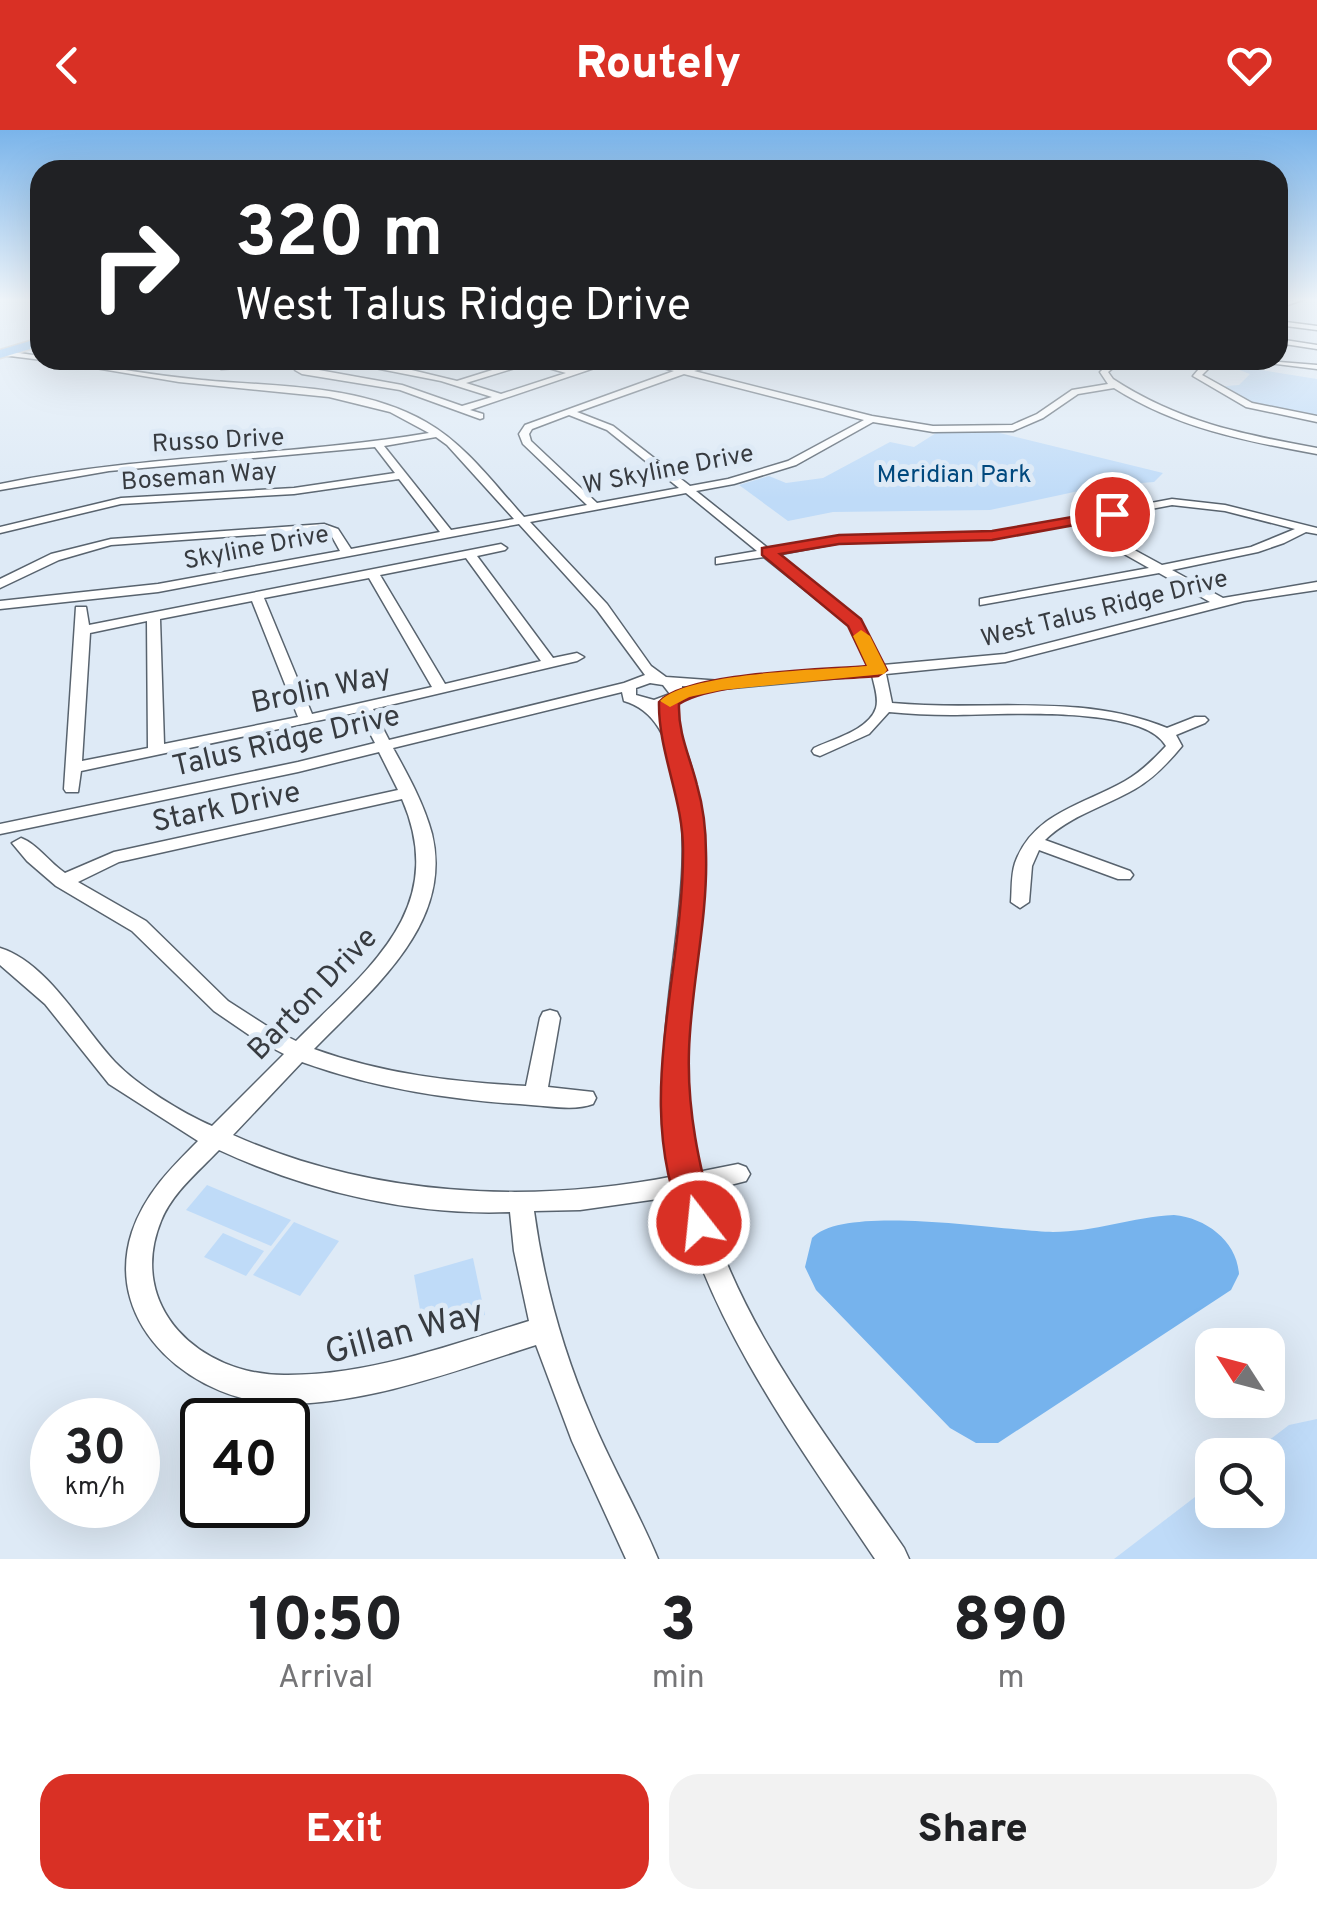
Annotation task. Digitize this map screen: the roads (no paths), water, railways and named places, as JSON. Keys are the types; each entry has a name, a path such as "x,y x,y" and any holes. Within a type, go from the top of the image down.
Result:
{"street":[{"path":"114,370 176,380 301,390 362,402 405,416 438,434 611,617 636,657 677,689 668,729"},
{"path":"245,386 256,378 258,370"},
{"path":"302,370 392,386 480,416"},
{"path":"397,370 502,397"},
{"path":"458,383 499,370"},
{"path":"566,370 576,373"},
{"path":"463,408 585,370"},
{"path":"679,370 913,428 996,429 1027,424 1079,390 1115,385"},
{"path":"594,506 524,438 533,424 687,370"},
{"path":"1106,370 1104,372 1115,385 1186,424 1317,451"},
{"path":"1203,370 1198,376 1242,402 1317,419"},
{"path":"566,411 610,428 855,623 878,670 885,692 884,707 864,730 820,750"},
{"path":"1262,441 1286,414"},
{"name":"W Skyline Drive","path":"520,519 688,490 792,463 872,419"},
{"name":"Russo Drive","path":"0,487 156,456 290,456 378,446 438,434"},
{"path":"378,446 446,532"},
{"name":"Boseman Way","path":"0,530 121,502 294,491 404,476"},
{"path":"720,561 839,540 992,536 1191,502 1310,530"},
{"name":"Skyline Drive","path":"0,605 128,592 520,519"},
{"path":"1074,522 1220,602"},
{"path":"0,584 66,554 146,537 324,527 334,531 346,551"},
{"path":"985,602 1162,569 1278,543 1310,530"},
{"path":"83,630 501,548"},
{"path":"468,554 550,663"},
{"path":"292,562 308,587"},
{"path":"372,574 440,688"},
{"name":"West Talus Ridge Drive","path":"634,693 673,698 722,685 1024,655 1220,602 1317,586"},
{"path":"258,597 306,720"},
{"path":"72,790 81,610"},
{"path":"154,617 156,750"},
{"path":"636,657 634,693 668,729 688,788 695,851 691,928 674,1073 676,1129 688,1186 712,1257 752,1341 894,1559"},
{"name":"Brolin Way","path":"76,767 306,720 576,658"},
{"name":"West Talus Ridge Drive","path":"634,693 664,680 722,685"},
{"name":"Talus Ridge Drive","path":"0,829 384,747 582,697 634,693"},
{"name":"Barton Drive","path":"212,1140 386,962 419,914 428,884 430,857 424,833 364,707"},
{"path":"884,707 950,714 1066,710 1128,720 1167,733 1200,720"},
{"path":"1020,902 1022,865 1034,842 1057,818 1136,784 1155,771 1174,746 1167,733"},
{"name":"Stark Drive","path":"62,882 114,858 405,792"},
{"path":"1034,842 1124,875"},
{"path":"21,843 36,862 62,882 128,918 222,1007 298,1052 353,1074 415,1088 585,1098"},
{"path":"0,955 58,1005 109,1072 212,1140 291,1170 362,1188 440,1200 521,1204 688,1186 738,1174"},
{"path":"535,1096 550,1018"},
{"name":"Gillan Way","path":"212,1140 158,1201 144,1233 138,1272 145,1306 153,1321 174,1345 207,1370 274,1390 325,1390 544,1329"},
{"path":"521,1204 544,1329 573,1413 642,1559"}],"water":[{"path":"1174,1215 1208,1226 1226,1242 1239,1274 1231,1290 998,1443 976,1443 950,1428 816,1290 805,1267 812,1238 829,1228 856,1222 889,1220 1053,1232"}],"park label":[{"name":"Meridian Park","path":"954,473"}]}
